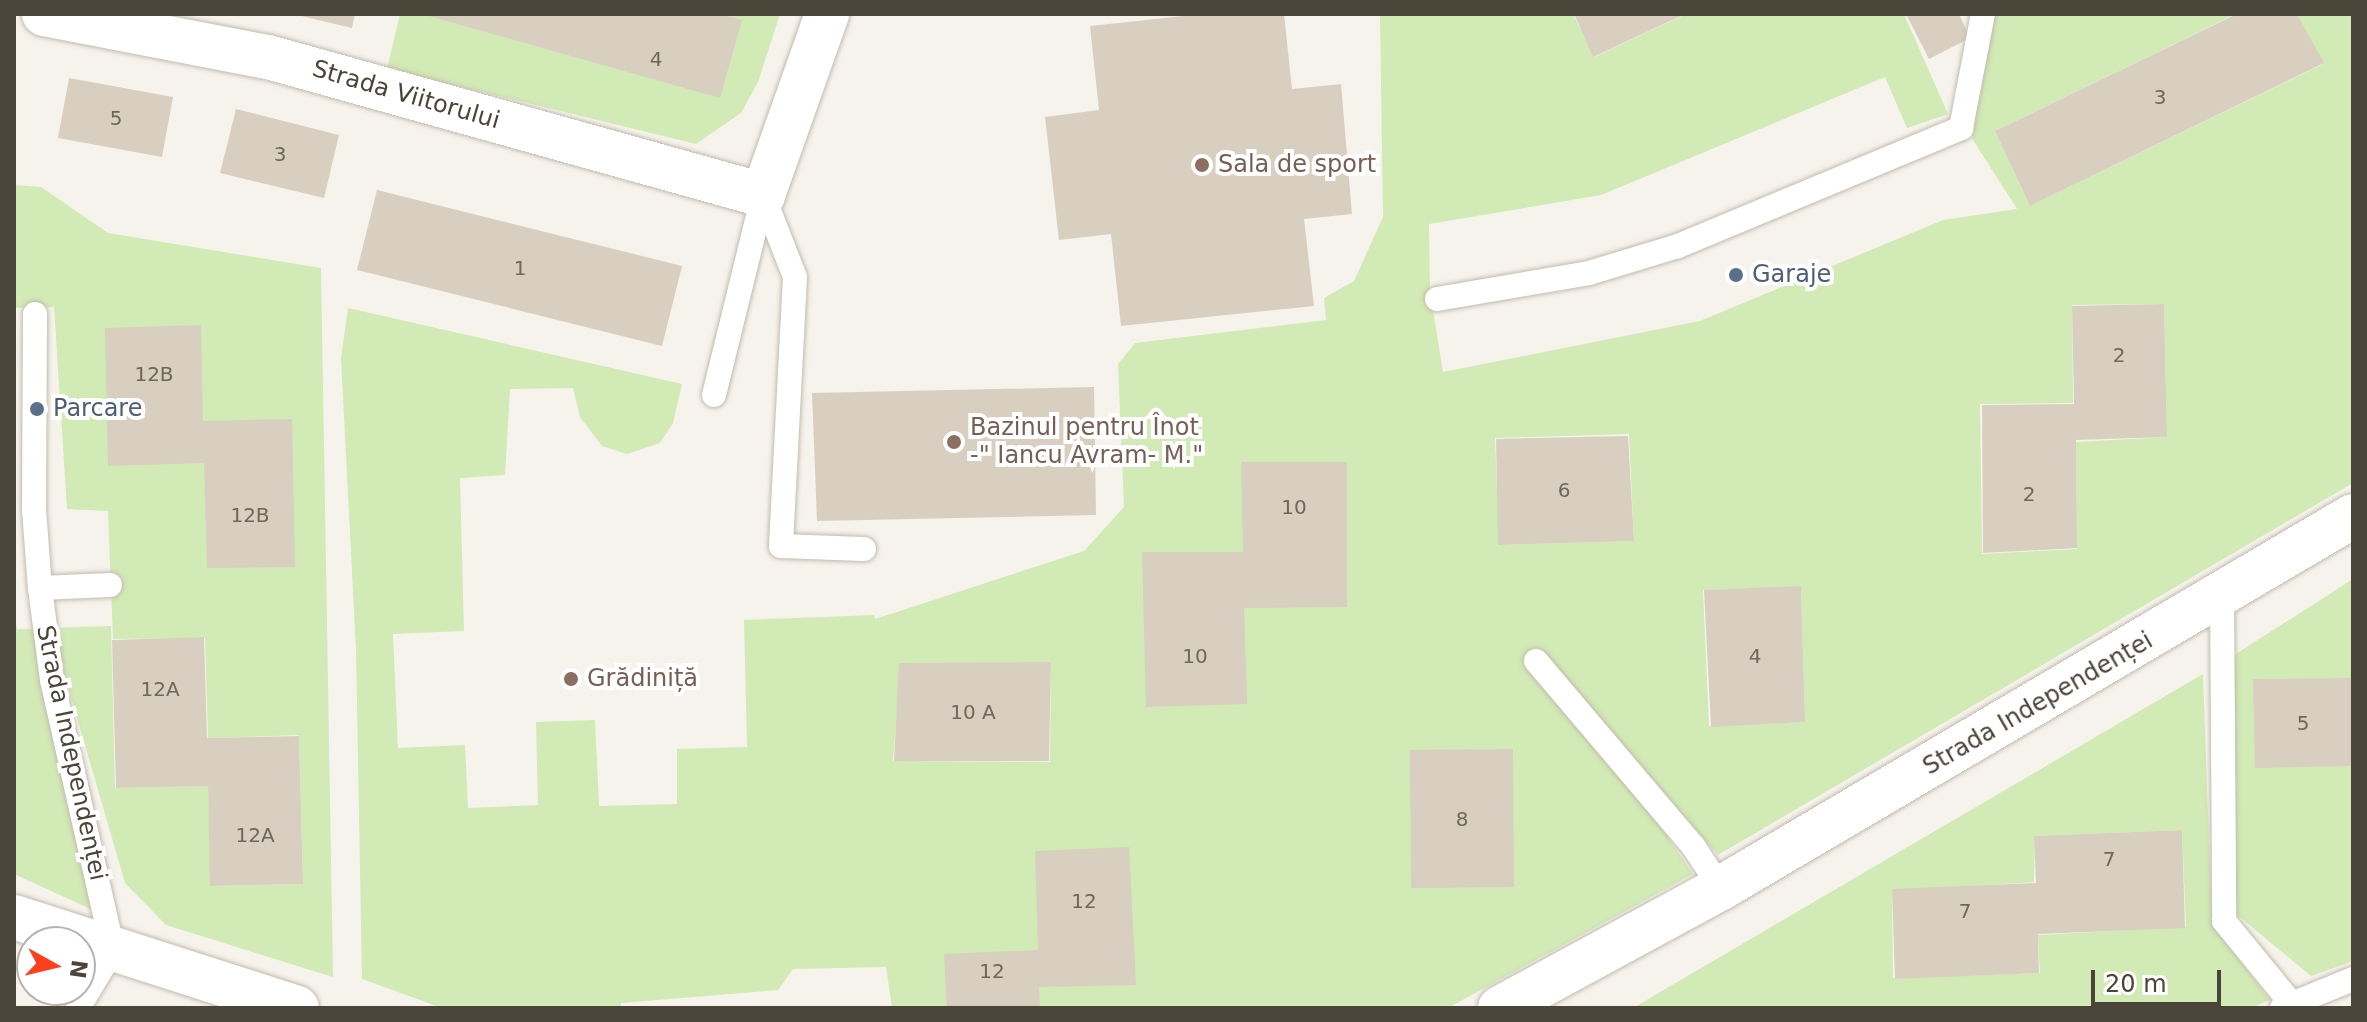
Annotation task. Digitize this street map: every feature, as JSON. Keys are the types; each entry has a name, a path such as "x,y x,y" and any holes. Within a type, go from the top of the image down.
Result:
{"street":[{"name":"Strada Viitorului","path":"44,14 268,57 763,195"},
{"path":"763,195 827,14"},
{"name":"Strada Independenței","path":"1500,1008 1721,888 2353,516"},
{"path":"14,917 297,1008"}],"lane":[{"path":"1437,299 1589,273 1678,246 1961,128 1983,14"},
{"path":"714,395 763,195"},
{"path":"763,195 795,277 781,546 864,549"},
{"name":"Strada Independenței","path":"35,314 26,444 40,588 52,680 113,950"},
{"path":"40,588 110,585"},
{"path":"2222,594 2224,921 2287,1006 2353,979"},
{"path":"1536,661 1693,846 1721,888"},
{"path":"78,1008 113,950"}],"green space":[{"path":"400,14 780,14 758,82 741,113 696,144 387,69"},
{"path":"1380,14 1573,14 1594,57 1686,14 1904,14 1948,114 1907,128 1885,77 1601,195 1429,224 1430,292 1443,372 1700,321 1943,220 2017,209 1973,140 1967,120 1992,14 2236,14 1995,131 2030,206 2323,64 2297,14 2353,14 2353,483 1718,855 1541,652 1693,874 1448,1008 892,1008 886,967 793,969 778,990 621,1003 621,1008 442,1008 362,979 356,649 341,358 348,308 682,384 673,423 660,443 627,454 602,446 580,417 573,388 510,389 505,475 460,478 464,631 393,634 398,748 465,745 468,808 538,805 536,722 595,720 599,806 677,804 677,749 747,747 744,620 874,615 875,619 1084,551 1124,507 1118,364 1135,343 1326,320 1324,298 1354,281 1383,217","holes":["2164,304 2167,437 2076,442 2077,549 1982,554 1980,404 2073,403 2072,305","1629,434 1634,541 1499,545 1495,438","1801,587 1805,722 1709,726 1703,590","1051,663 1050,762 893,761 897,710"]},
{"path":"14,185 41,187 108,233 321,268 333,977 166,925 125,883 51,628 111,626 115,788 208,786 211,886 303,884 299,735 208,738 205,638 113,639 108,511 67,509 54,307 14,308"},
{"path":"2353,579 2353,961 2311,976 2235,913 2228,659"},
{"path":"14,614 17,629 35,629 97,912 14,874"},
{"path":"2203,674 2212,925 2270,1000 2250,1008 1633,1008","holes":["2182,830 2186,927 2038,935 2040,973 1893,978 1892,891 2034,882 2035,836"]}],"building":[{"path":"293,14 355,14 352,28"},
{"path":"422,14 720,14 742,20 720,98"},
{"name":"Sala de sport","path":"1202,14 1284,14 1292,89 1341,84 1352,214 1304,219 1314,306 1121,326 1111,234 1059,240 1045,117 1099,110 1090,26"},
{"path":"1574,14 1685,14 1593,57"},
{"path":"1906,14 1959,14 1970,38 1929,59"},
{"path":"2237,14 2297,14 2324,63 2030,206 1995,131"},
{"path":"69,78 173,97 162,157 58,138"},
{"path":"236,109 339,135 324,198 220,173"},
{"path":"377,190 682,266 662,346 357,270"},
{"path":"2164,304 2167,437 2076,440 2077,548 1983,553 1982,405 2074,404 2072,306"},
{"path":"201,325 203,421 292,419 295,567 207,568 204,463 108,466 105,328"},
{"name":"Bazinul pentru Înot -\" Iancu Avram- M.\"","path":"1094,387 1096,515 817,521 812,393"},
{"path":"1628,436 1634,541 1498,545 1496,439"},
{"path":"1241,462 1347,462 1347,607 1244,608 1247,704 1146,707 1142,552 1243,552"},
{"path":"1801,586 1805,722 1711,727 1704,590"},
{"path":"204,637 207,738 299,736 303,884 210,886 208,786 116,788 112,640"},
{"path":"1051,662 1049,761 894,761 899,663"},
{"path":"2353,678 2353,766 2255,768 2253,679"},
{"path":"1513,749 1514,887 1411,888 1410,750"},
{"path":"2182,830 2185,928 2038,934 2039,973 1895,979 1892,889 2036,883 2034,836"},
{"path":"1129,847 1136,985 1039,987 1040,1008 947,1008 944,954 1038,950 1035,851"}],"place":[{"name":"Sala de sport","path":"1202,165"},
{"name":"Garaje","path":"1736,275"},
{"name":"Parcare","path":"37,409"},
{"name":"Bazinul pentru Înot -\" Iancu Avram- M.\"","path":"954,442"},
{"name":"Grădiniță","path":"571,679"}]}
